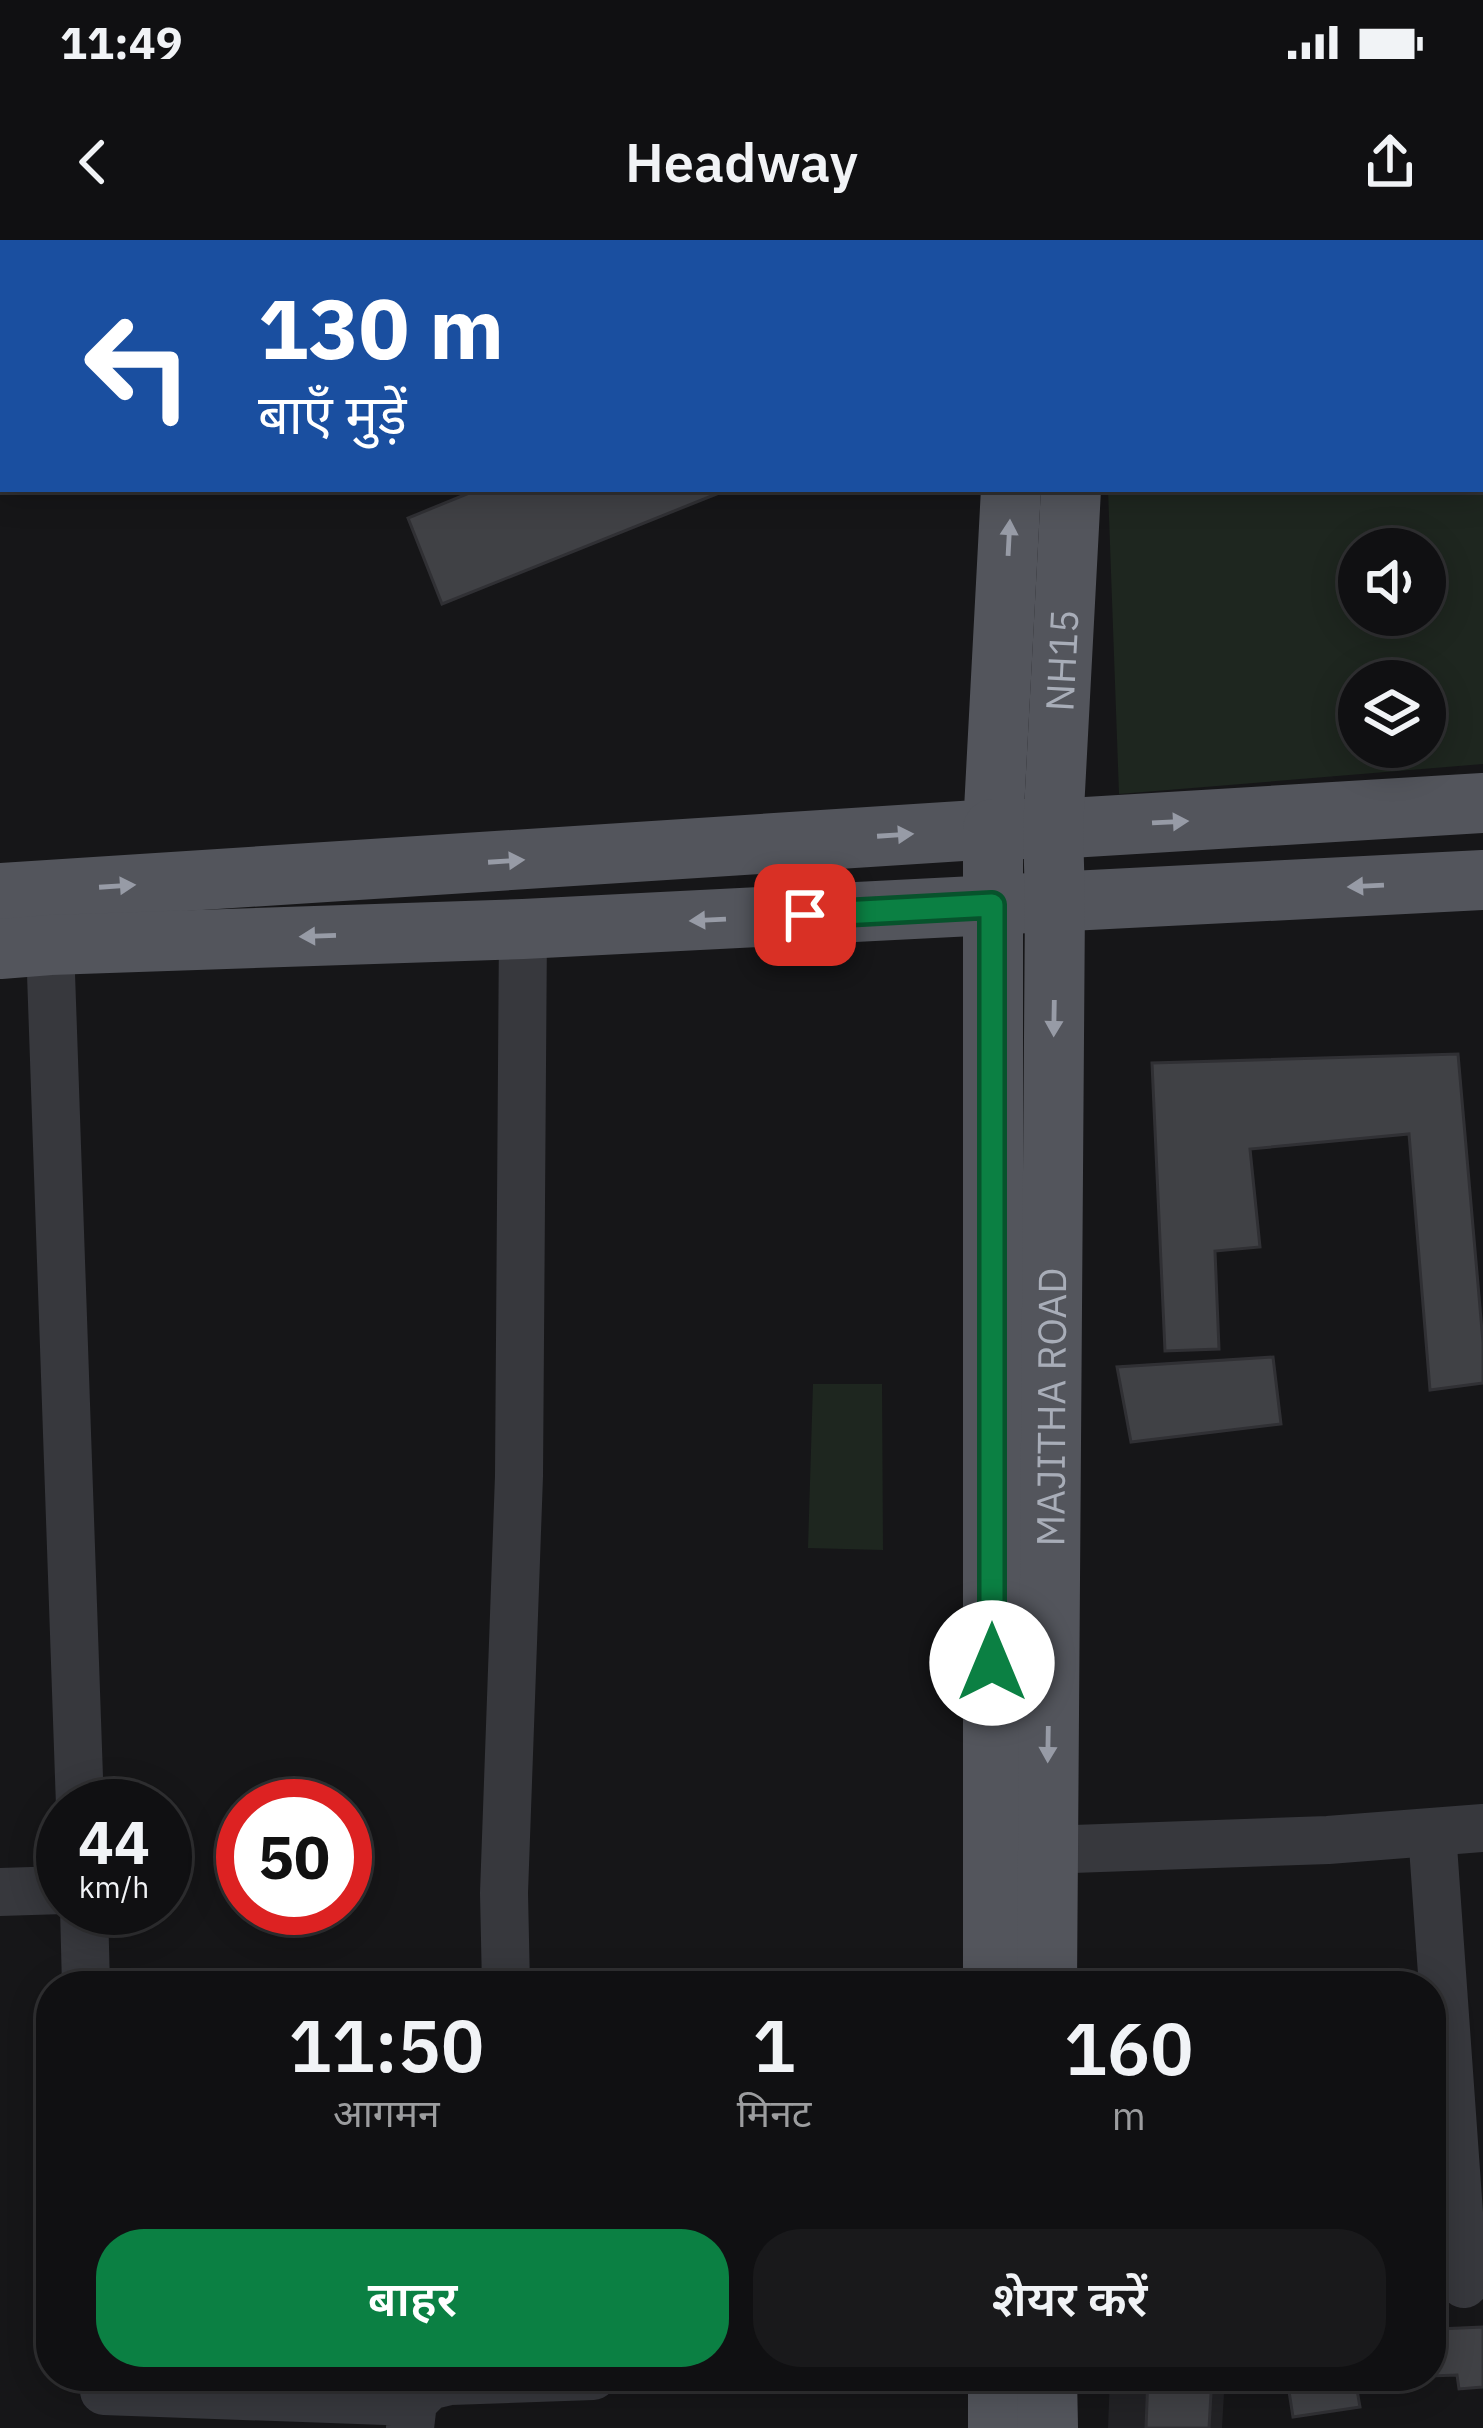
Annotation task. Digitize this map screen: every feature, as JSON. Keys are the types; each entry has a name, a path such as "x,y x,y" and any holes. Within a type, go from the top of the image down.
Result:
{"main road":[{"name":"MAJITHA ROAD","path":"1011,492 992,905 1019,1851 1044,1971"},
{"name":"NH15","path":"1055,902 1053,829 1071,492"},
{"path":"0,893 993,829 1483,803"},
{"path":"25,947 523,929 1483,880"},
{"name":"MAJITHA ROAD","path":"996,1971 1019,1851 1055,902"},
{"path":"998,2391 998,2428"},
{"path":"1047,2391 1048,2428"}],"street":[{"path":"506,1971 504,1893 519,1476 523,929"},
{"path":"25,947 78,1779"},
{"path":"1019,1851 1328,1840 1483,1828"},
{"path":"1432,1832 1440,1971"},
{"path":"0,1892 36,1891"},
{"path":"85,1935 86,1971"},
{"path":"1446,2066 1459,2284"},
{"path":"105,2398 411,2415"}],"shaded area":[{"path":"1108,492 1483,492 1483,764 1446,767 1446,660 1338,660 1338,768 1434,768 1119,794"},
{"path":"813,1384 882,1384 883,1550 808,1548"},
{"path":"1109,2391 1224,2391 1222,2428 1108,2428"}],"building":[{"path":"472,492 722,492 442,604 408,518"},
{"path":"1458,1054 1483,1383 1430,1390 1409,1134 1250,1149 1260,1247 1215,1251 1219,1349 1165,1351 1152,1063"},
{"path":"1273,1357 1281,1424 1131,1442 1117,1367"},
{"path":"1483,2327 1483,2387 1459,2389 1457,2375 1446,2375 1446,2329"},
{"path":"1147,2391 1211,2391 1209,2428 1146,2428"},
{"path":"1289,2391 1357,2391 1360,2407 1293,2417"}],"route":[{"path":"805,915 992,905 992,1663"}]}
